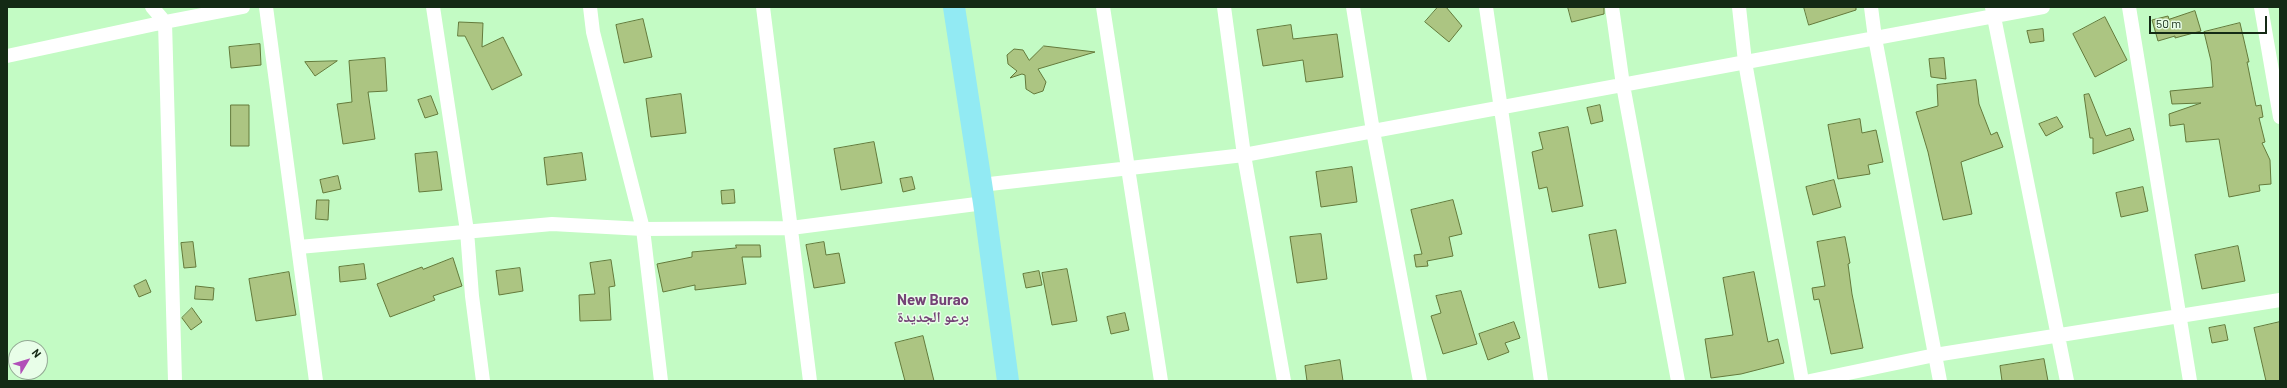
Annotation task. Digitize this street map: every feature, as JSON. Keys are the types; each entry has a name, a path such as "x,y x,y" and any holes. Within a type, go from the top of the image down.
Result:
{"highway":[{"path":"954,7 1008,381"}],"street":[{"path":"152,7 165,22 175,381"},
{"path":"7,56 243,7"},
{"path":"266,7 316,381"},
{"path":"432,7 467,231 472,296 483,381"},
{"path":"590,7 593,32 643,229 661,381"},
{"path":"763,7 810,381"},
{"path":"1103,7 1161,381"},
{"path":"1224,7 1244,155 1284,381"},
{"path":"1353,7 1373,131 1420,381"},
{"path":"1486,7 1542,381"},
{"path":"1612,7 1623,85 1678,381"},
{"path":"1739,7 1746,62 1802,381"},
{"path":"1871,7 1875,38 1940,381"},
{"path":"299,247 552,224 643,229 790,228 1128,168 1244,155 1875,38 1993,12 2043,7"},
{"path":"2129,7 2190,381"},
{"path":"2261,7 2280,117"},
{"path":"1993,12 2067,381"},
{"path":"1810,381 1935,355 2280,300"}],"building":[{"path":"1438,7 1446,7 1462,26 1449,42 1425,22"},
{"path":"1568,7 1604,7 1604,14 1572,22"},
{"path":"1804,7 1856,7 1856,10 1809,25"},
{"path":"2195,11 2201,31 2158,41 2152,20 2168,16 2169,19"},
{"path":"2105,17 2127,60 2095,77 2073,34"},
{"path":"643,19 652,57 624,63 616,25"},
{"path":"459,22 483,23 482,47 503,37 522,75 492,90 465,36 458,36"},
{"path":"2240,23 2249,62 2247,62 2256,106 2261,105 2263,117 2259,118 2265,142 2262,143 2270,160 2271,184 2259,185 2260,191 2229,197 2219,139 2186,142 2184,124 2170,126 2169,114 2201,103 2172,104 2170,91 2213,87 2211,61 2204,32"},
{"path":"1291,25 1293,39 1337,34 1343,77 1306,82 1303,60 1263,66 1257,30"},
{"path":"2043,29 2044,41 2030,43 2027,31"},
{"path":"260,44 261,65 231,68 229,47"},
{"path":"1044,46 1095,52 1038,69 1046,82 1043,91 1034,94 1026,89 1025,75 1022,74 1010,78 1017,71 1008,64 1007,55 1014,49 1023,50 1029,60"},
{"path":"385,58 387,91 368,92 375,139 343,144 337,104 352,102 349,61"},
{"path":"1944,58 1946,79 1931,77 1929,59"},
{"path":"337,61 315,76 305,62"},
{"path":"1976,80 1979,104 1991,135 1997,132 2003,147 1961,162 1972,214 1943,220 1928,152 1916,112 1938,106 1937,85"},
{"path":"681,94 686,133 651,137 646,99"},
{"path":"2089,94 2106,136 2130,128 2134,140 2093,154 2093,138 2090,138 2084,95"},
{"path":"431,96 438,114 425,118 418,100"},
{"path":"231,105 249,105 249,146 231,146"},
{"path":"1600,105 1603,121 1591,124 1587,108"},
{"path":"2057,117 2063,127 2046,136 2039,124"},
{"path":"1860,119 1862,133 1876,130 1883,162 1868,165 1870,174 1838,179 1828,125"},
{"path":"1568,127 1583,206 1552,212 1547,187 1539,189 1532,152 1543,149 1539,133"},
{"path":"874,142 882,183 841,190 834,149"},
{"path":"437,152 442,190 419,192 415,154"},
{"path":"582,153 586,180 547,185 544,158"},
{"path":"1352,167 1357,202 1321,207 1316,172"},
{"path":"338,176 341,189 323,193 320,180"},
{"path":"912,177 915,189 903,192 900,179"},
{"path":"1834,180 1841,207 1813,215 1806,187"},
{"path":"2143,187 2148,211 2121,217 2116,193"},
{"path":"734,190 735,203 722,204 721,191"},
{"path":"317,200 329,200 328,220 316,219"},
{"path":"1453,200 1462,234 1449,237 1453,256 1427,261 1428,266 1416,267 1414,255 1422,254 1411,210"},
{"path":"1616,230 1626,283 1599,288 1589,235"},
{"path":"1321,234 1327,279 1297,283 1290,237"},
{"path":"1845,237 1850,263 1848,264 1852,294 1863,348 1831,354 1819,299 1814,300 1812,288 1825,286 1817,242"},
{"path":"193,242 196,267 184,268 181,243"},
{"path":"824,242 826,255 839,253 845,283 814,288 806,245"},
{"path":"736,245 760,245 761,257 742,257 746,284 695,290 695,285 663,292 657,264 692,257 692,252 736,248"},
{"path":"2238,246 2245,281 2202,289 2195,255"},
{"path":"453,258 462,286 433,296 435,300 390,317 377,284 422,267 423,269"},
{"path":"611,260 615,286 609,287 611,320 580,321 579,295 595,294 590,263"},
{"path":"364,264 366,279 340,282 339,267"},
{"path":"520,268 523,291 499,295 496,271"},
{"path":"1067,269 1077,321 1052,325 1042,273"},
{"path":"1039,271 1042,285 1026,288 1023,274"},
{"path":"289,272 296,315 256,321 249,279"},
{"path":"1754,272 1768,342 1778,339 1784,363 1741,374 1711,378 1705,339 1733,335 1723,278"},
{"path":"146,280 151,292 139,297 134,286"},
{"path":"196,286 214,288 213,300 195,299"},
{"path":"1461,291 1477,344 1443,354 1431,316 1441,313 1436,296"},
{"path":"192,308 202,322 191,330 182,318"},
{"path":"1125,313 1129,330 1111,334 1107,317"},
{"path":"1514,322 1520,338 1505,343 1509,352 1488,360 1479,334"},
{"path":"2280,322 2280,381 2266,381 2254,328"},
{"path":"2225,325 2228,340 2212,343 2209,328"},
{"path":"923,336 934,381 905,381 895,343"},
{"path":"2044,359 2048,381 2002,381 2000,366"},
{"path":"1340,360 1343,381 1307,381 1305,366"}],"district":[{"name":"New Burao برعو الجديدة","path":"933,308"}]}
